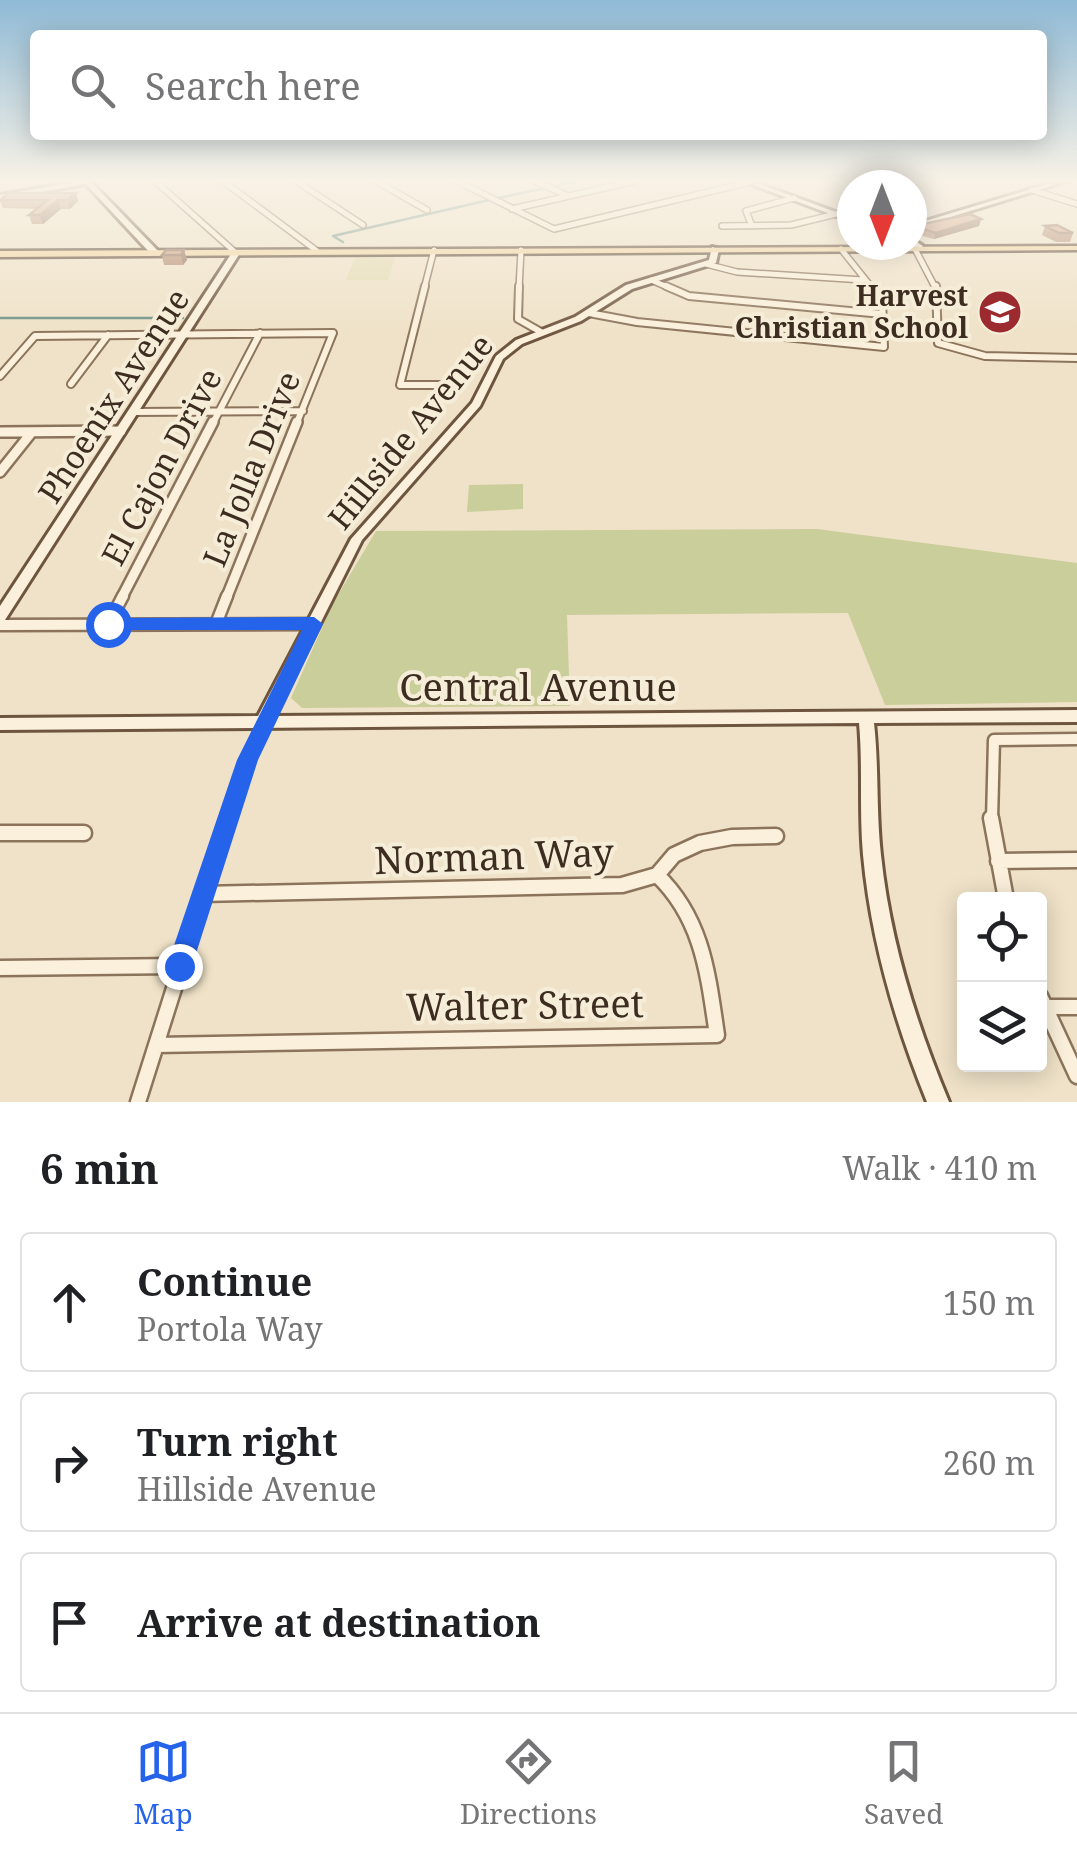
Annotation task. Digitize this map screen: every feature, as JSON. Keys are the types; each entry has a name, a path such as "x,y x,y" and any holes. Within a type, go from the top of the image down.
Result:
{"main road":[{"path":"927,245 1077,248"},
{"path":"0,252 837,249"},
{"path":"0,252 152,250"}],"street":[{"path":"136,232 152,250"},
{"path":"214,232 235,251"},
{"path":"292,232 317,251"},
{"path":"706,264 715,259 715,249"},
{"path":"434,250 400,385 451,385"},
{"path":"521,250 518,319 540,332"},
{"name":"Phoenix Avenue","path":"0,617 186,334 235,251"},
{"path":"589,313 637,322 884,346 882,300 849,260"},
{"path":"921,260 936,283 938,343 978,353 1077,358"},
{"path":"706,264 737,272 863,280"},
{"name":"Hillside Avenue","path":"138,1102 202,894 263,722 364,530 476,404 499,358 540,332 589,313 622,291 706,264"},
{"path":"651,280 689,296 882,314"},
{"path":"0,376 36,336 260,333"},
{"name":"La Jolla Drive","path":"216,624 334,333 260,333"},
{"name":"El Cajon Drive","path":"108,624 260,333"},
{"path":"71,384 108,335"},
{"path":"0,360 14,360"},
{"path":"134,412 304,411"},
{"path":"0,432 121,431"},
{"path":"0,472 32,432"},
{"path":"0,625 314,624"},
{"name":"Central Avenue","path":"0,724 1077,716"},
{"path":"866,718 870,748 869,822 879,910 898,986 938,1102"},
{"path":"1004,892 991,816 994,740 1077,738"},
{"path":"0,834 84,833"},
{"name":"Norman Way","path":"202,894 591,888 658,875 674,855 700,843 732,837 776,836"},
{"path":"998,861 1077,860"},
{"name":"Walter Street","path":"156,1044 717,1036 695,922 678,892 658,875"},
{"path":"0,968 179,966"},
{"path":"1047,1002 1077,1007"},
{"path":"1047,1012 1077,1076"}],"shaded area":[{"path":"396,254 388,280 346,280 356,255"}],"green space":[{"path":"523,484 523,509 467,512 469,485"},
{"path":"817,529 1077,563 1077,702 885,705 848,613 567,615 570,706 302,708 291,698 332,605 376,531"}],"building":[{"path":"166,250 184,250 181,255 162,255"}],"waterway":[{"path":"343,242 333,236 348,232"},
{"path":"0,318 183,318"}],"place":[{"name":"Harvest Christian School","path":"1000,312"}],"route":[{"path":"108,624 314,624 263,722 179,966"}]}
